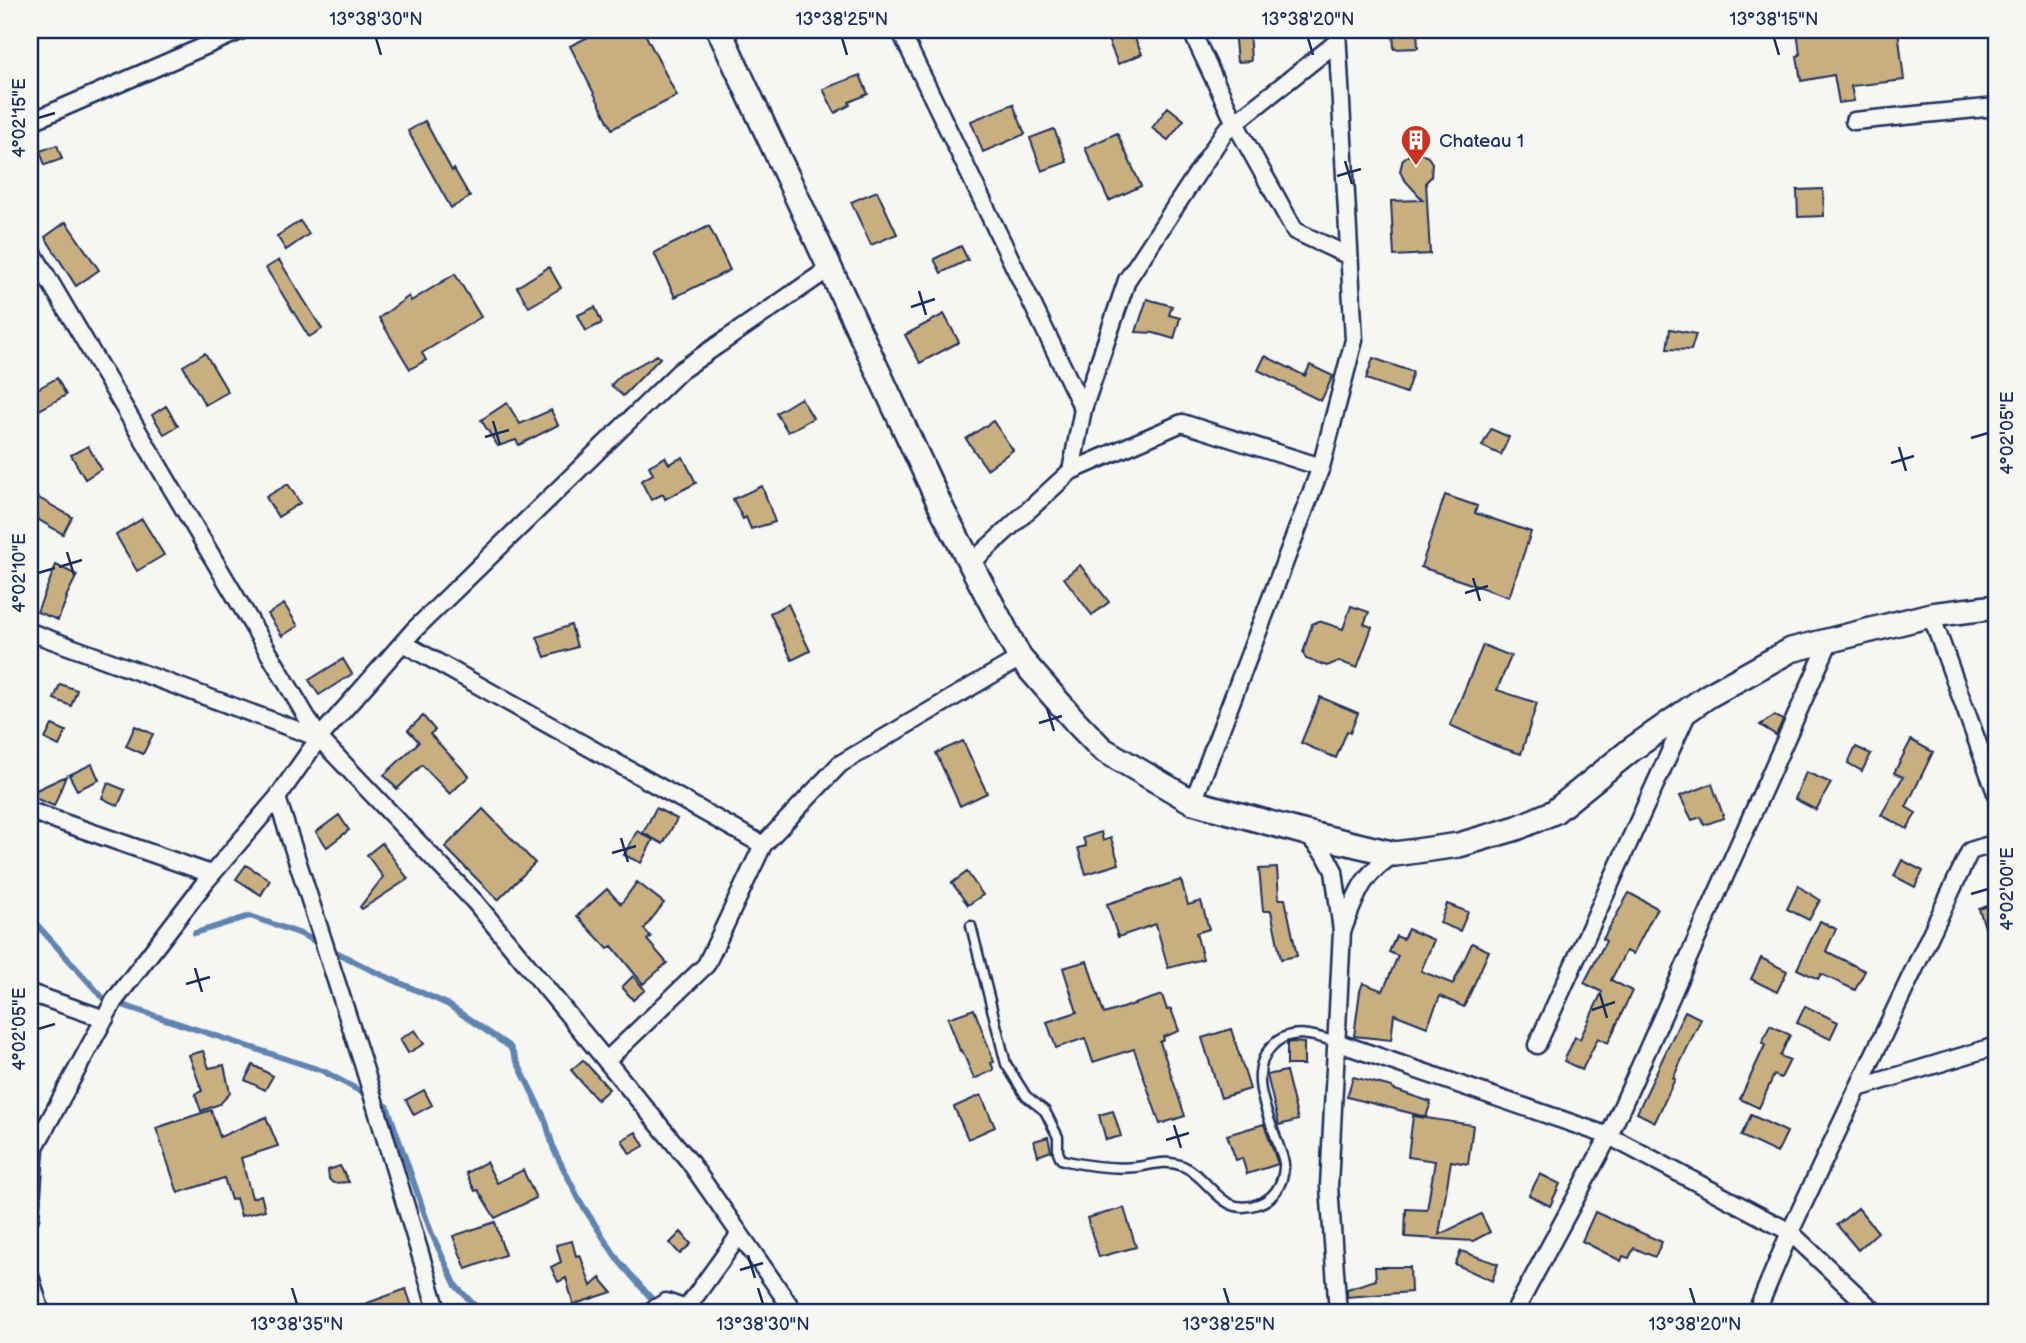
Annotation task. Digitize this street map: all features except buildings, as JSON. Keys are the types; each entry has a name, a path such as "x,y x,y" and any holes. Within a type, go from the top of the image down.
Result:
{"street":[{"path":"30,122 242,30"},
{"path":"719,30 943,511 1020,658 1102,749 1193,802 1395,854 1438,849 1491,837 1554,812 1632,748 1689,709 1736,679 1791,650 1931,615 1996,607"},
{"path":"900,30 1083,409"},
{"path":"1191,30 1234,121 1296,231 1349,256"},
{"path":"1071,471 1083,409 1127,280 1225,131 1337,36"},
{"path":"1193,802 1321,467 1354,340 1337,36"},
{"path":"1854,121 1996,107"},
{"path":"30,248 319,738 475,902 689,1161 795,1313"},
{"path":"30,1218 36,1147 114,1001 211,874 277,798 319,738 402,643 680,371 830,268"},
{"path":"970,564 1071,471 1182,423 1321,467"},
{"path":"1931,615 1996,793"},
{"path":"30,632 319,738"},
{"path":"1514,1313 1609,1136 1830,640"},
{"path":"402,643 763,845"},
{"path":"606,1061 706,965 763,845 840,764 1020,658"},
{"path":"1537,1045 1689,709"},
{"path":"277,798 363,1064 438,1313"},
{"path":"30,811 211,874"},
{"path":"1306,833 1326,856 1334,871 1342,931 1329,1186 1338,1313"},
{"path":"1756,1313 1790,1232 1970,851 1996,843"},
{"path":"1342,931 1366,877 1378,864 1395,854"},
{"path":"30,993 104,1019"},
{"path":"1336,1042 1609,1136 1790,1232 1876,1313"},
{"path":"1858,1088 1996,1046"},
{"path":"647,1313 666,1303 686,1309 740,1234"},
{"path":"30,1276 41,1313"}],"lane":[{"path":"971,926 1006,1064 1026,1096 1045,1111 1058,1137 1058,1152 1066,1161 1105,1167 1136,1167 1170,1162 1184,1166 1222,1199 1241,1208 1257,1205 1272,1197 1281,1181 1285,1165 1260,1089 1262,1067 1269,1049 1280,1037 1292,1034 1336,1042"}],"waterway":[{"path":"195,933 250,916 301,934 369,969 447,1004 510,1047 545,1119 554,1150 581,1203 618,1260 664,1313"},
{"path":"30,917 104,999 323,1071 369,1096"},
{"path":"379,1101 387,1106 431,1232 456,1286 482,1313"}],"place":[{"name":"Chateau 1","path":"1416,167"}]}
